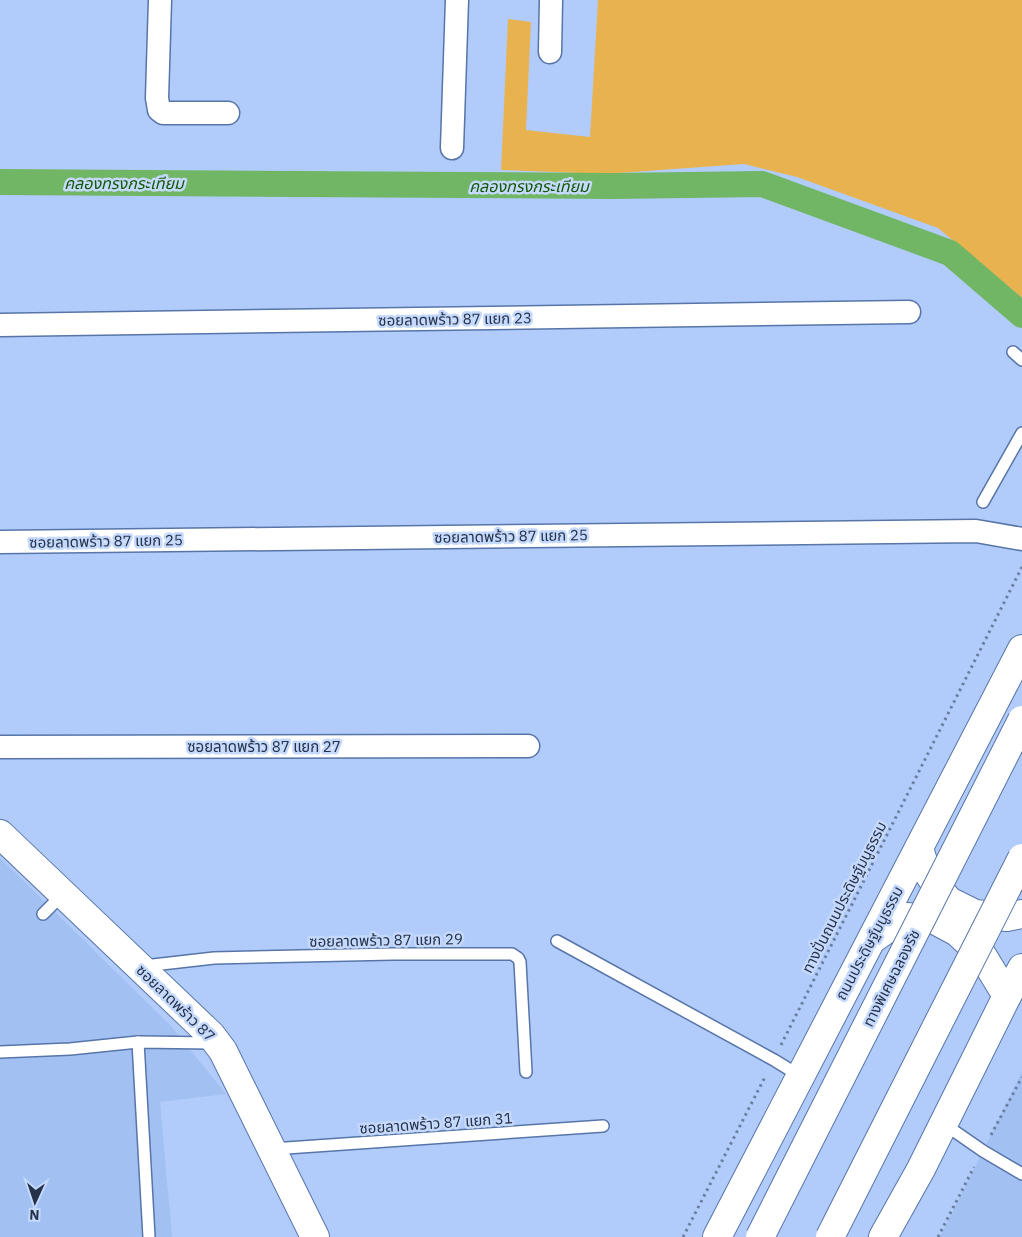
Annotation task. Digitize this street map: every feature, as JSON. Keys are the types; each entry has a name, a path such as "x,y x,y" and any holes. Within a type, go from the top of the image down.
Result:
{"main road":[{"name":"ถนนประดิษฐ์มนูธรรม","path":"717,1237 1022,649"},
{"name":"ทางพิเศษฉลองรัช","path":"760,1237 1022,720"},
{"name":"ซอยลาดพร้าว 87","path":"0,834 218,1043 315,1237"},
{"path":"919,848 925,868 949,901 975,914 1007,917 1022,914"},
{"path":"830,1237 1022,858"},
{"path":"871,940 904,917 931,918 957,932 982,955 1007,996"},
{"path":"883,1237 921,1170 1022,968"}],"street":[{"path":"160,0 157,98 159,110 163,113 228,113"},
{"path":"452,148 456,0"},
{"path":"550,52 551,0"},
{"name":"ซอยลาดพร้าว 87 แยก 23","path":"0,325 909,312"},
{"name":"ซอยลาดพร้าว 87 แยก 25","path":"0,542 976,531 1022,539"},
{"name":"ซอยลาดพร้าว 87 แยก 27","path":"0,747 528,746"}],"lane":[{"path":"1013,352 1022,360"},
{"path":"983,502 1022,433"},
{"path":"43,914 63,894"},
{"path":"557,941 800,1076"},
{"name":"ซอยลาดพร้าว 87 แยก 29","path":"140,967 214,958 393,954 512,954 520,962 526,1072"},
{"path":"0,1052 70,1049 138,1042 218,1043"},
{"path":"138,1042 149,1237"},
{"path":"944,1124 983,1151 1022,1174"},
{"name":"ซอยลาดพร้าว 87 แยก 31","path":"272,1149 603,1126"}],"path":[{"name":"ทางปั่นถนนประดิษฐ์มนูธรรม","path":"683,1237 1022,567"}],"shaded area":[{"path":"598,0 1022,0 1022,298 938,228 797,177 744,164 605,174 501,170 508,19 531,22 526,130 590,137"},
{"path":"0,858 171,1026 226,1094 160,1102 172,1237 0,1237"},
{"path":"1022,1072 1022,1237 940,1237 983,1151"}],"waterway":[{"name":"คลองทรงกระเทียม","path":"0,182 612,186 762,184 950,253 1022,315"}]}
